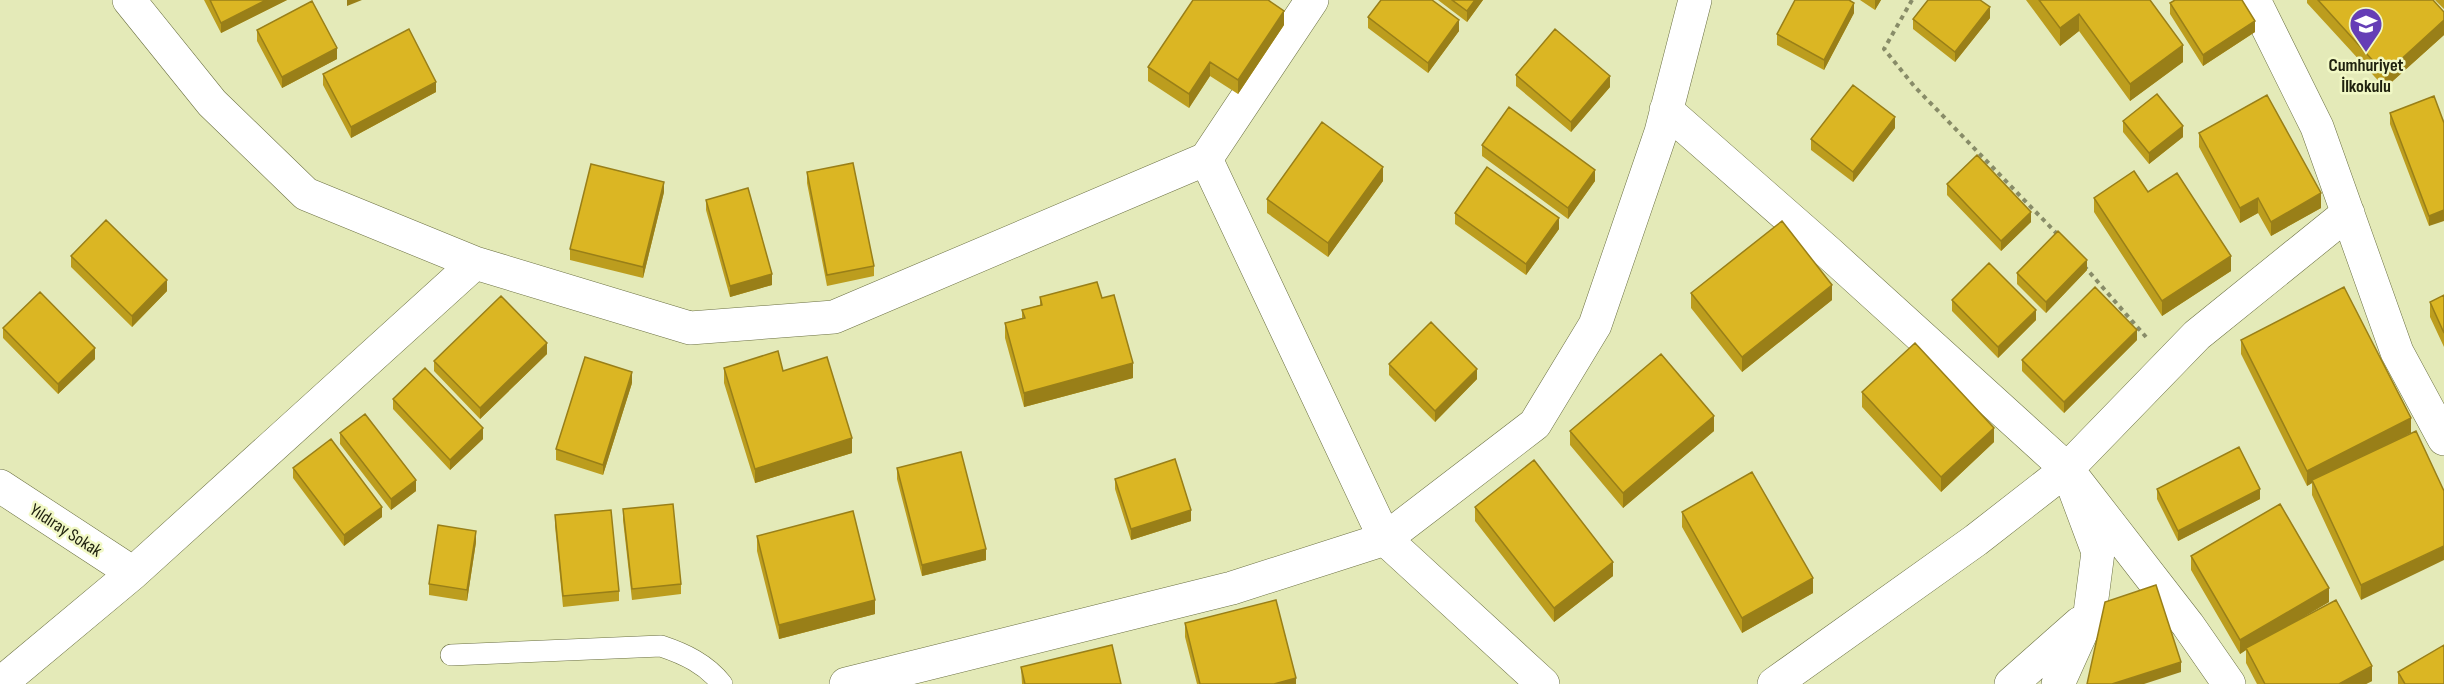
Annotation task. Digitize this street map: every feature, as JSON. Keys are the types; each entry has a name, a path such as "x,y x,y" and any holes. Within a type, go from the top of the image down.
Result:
{"street":[{"path":"129,0 212,103 306,194 475,264 690,328 834,317 1206,159 1312,0"},
{"path":"846,684 1232,588 1385,539 1535,424 1595,325 1666,110 1695,0"},
{"path":"2254,0 2317,127 2397,352 2444,439"},
{"path":"1666,110 2067,469 2188,625 2229,684"},
{"path":"1206,159 1385,539 1543,684"},
{"path":"1774,684 1976,540 2067,469 2197,335 2348,213"},
{"path":"0,684 132,573 475,264"},
{"path":"2058,684 2090,614 2098,552 2067,469"},
{"name":"Yıldıray Sokak","path":"0,486 132,573"},
{"path":"2011,684 2090,614"}],"lane":[{"path":"452,655 661,646 686,655 707,669 722,684"}],"path":[{"path":"1912,0 1884,49 1914,86 2066,244"},
{"path":"2080,261 2170,365"}],"building":[{"path":"210,0 266,0 221,23"},
{"path":"1193,0 1268,0 1284,11 1238,80 1210,62 1189,94 1148,67"},
{"path":"1381,0 1432,0 1459,20 1428,63 1368,17"},
{"path":"1452,0 1475,0 1467,11"},
{"path":"1795,0 1849,0 1854,3 1824,60 1777,34"},
{"path":"1928,0 1980,0 1990,7 1955,52 1913,19"},
{"path":"2039,0 2150,0 2183,45 2130,84 2079,14 2060,28"},
{"path":"2175,0 2242,0 2255,21 2203,55 2170,3"},
{"path":"2318,0 2433,0 2444,12 2444,20 2385,74"},
{"path":"312,1 337,48 282,77 257,30"},
{"path":"409,29 436,82 351,127 323,74"},
{"path":"1555,29 1610,76 1571,122 1516,75"},
{"path":"1853,85 1895,117 1853,172 1811,139"},
{"path":"2157,94 2183,126 2149,153 2123,121"},
{"path":"2267,95 2321,193 2271,222 2258,198 2240,208 2199,133"},
{"path":"2434,96 2444,123 2444,210 2429,216 2390,113"},
{"path":"1509,107 1595,170 1568,208 1482,145"},
{"path":"1322,122 1383,167 1328,243 1267,199"},
{"path":"1977,155 2031,212 2001,241 1947,184"},
{"path":"853,163 874,266 827,275 807,172"},
{"path":"591,164 664,182 643,267 570,249"},
{"path":"1487,167 1559,218 1526,264 1455,213"},
{"path":"2134,171 2148,192 2177,173 2231,256 2162,301 2094,198"},
{"path":"748,188 772,274 730,286 706,200"},
{"path":"106,220 167,280 132,316 71,256"},
{"path":"1782,221 1832,285 1742,357 1691,293"},
{"path":"2058,231 2087,260 2046,302 2017,273"},
{"path":"1989,263 2036,310 1998,347 1952,300"},
{"path":"1097,282 1102,298 1114,295 1133,363 1024,393 1005,323 1025,318 1022,310 1042,305 1040,297"},
{"path":"2095,287 2137,330 2064,402 2022,360"},
{"path":"2344,287 2411,418 2307,471 2241,340"},
{"path":"40,292 95,348 58,384 3,328"},
{"path":"2444,295 2444,333 2430,302"},
{"path":"501,296 547,343 480,408 434,361"},
{"path":"1431,322 1477,369 1435,411 1389,364"},
{"path":"1915,343 1994,428 1941,477 1862,392"},
{"path":"778,351 783,371 827,357 852,438 755,469 724,368"},
{"path":"1661,354 1714,416 1623,493 1570,431"},
{"path":"585,357 632,372 603,465 556,449"},
{"path":"425,368 483,428 450,460 393,399"},
{"path":"365,414 416,480 391,499 340,433"},
{"path":"2416,431 2444,491 2444,546 2361,585 2312,480"},
{"path":"331,439 382,507 344,535 293,468"},
{"path":"2239,447 2260,489 2178,531 2157,489"},
{"path":"961,452 986,549 922,565 897,468"},
{"path":"1175,459 1191,510 1131,529 1115,479"},
{"path":"1534,460 1613,562 1554,608 1475,507"},
{"path":"1752,472 1813,578 1742,618 1682,512"},
{"path":"673,504 681,584 632,589 623,509"},
{"path":"2280,504 2329,588 2240,640 2191,556"},
{"path":"611,510 619,591 563,596 555,515"},
{"path":"853,511 875,600 779,625 757,536"},
{"path":"438,525 476,531 467,590 429,584"},
{"path":"2156,585 2181,662 2112,684 2087,684 2105,602"},
{"path":"1276,600 1296,678 1274,684 1200,684 1185,623"},
{"path":"2336,600 2372,666 2339,684 2265,684 2246,648"},
{"path":"1112,645 1121,684 1025,684 1021,667"},
{"path":"2444,645 2444,684 2405,684 2398,672"}],"place":[{"name":"Cumhuriyet İlkokulu","path":"2366,53"}]}
